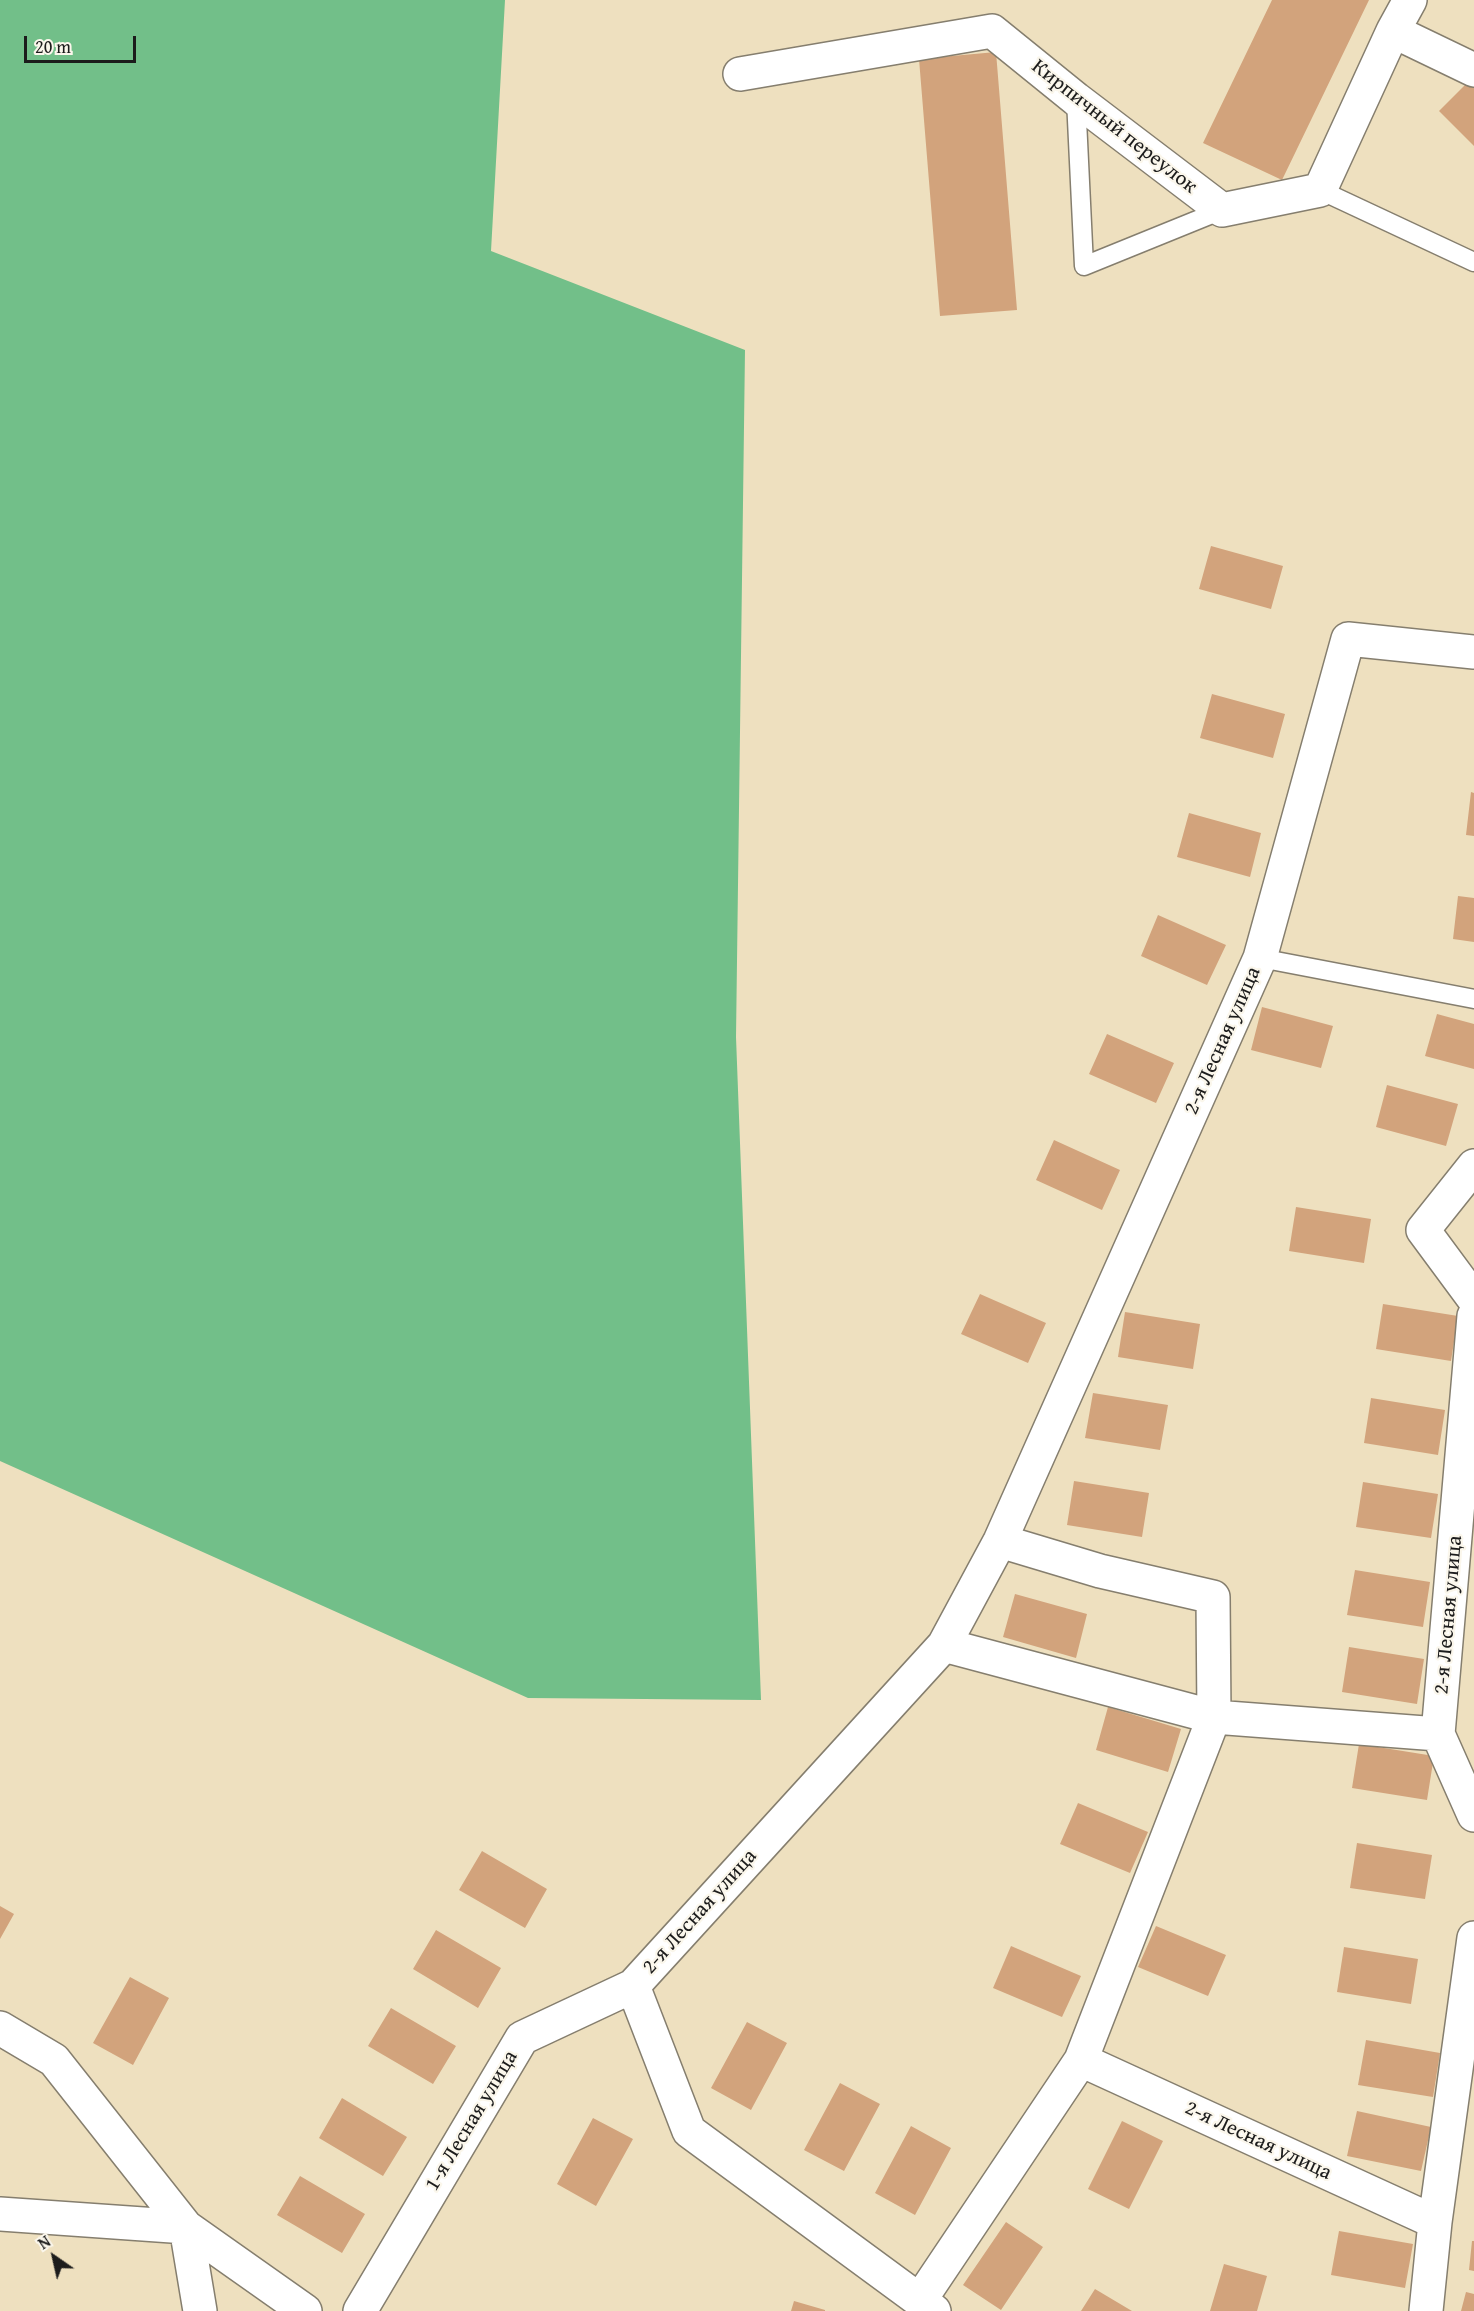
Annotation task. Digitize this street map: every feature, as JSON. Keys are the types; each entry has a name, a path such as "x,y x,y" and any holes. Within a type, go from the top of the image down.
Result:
{"street":[{"path":"1222,210 1320,190 1393,31 1410,0"},
{"path":"1393,31 1474,70"},
{"name":"Кирпичный переулок","path":"740,74 992,32 1222,210"},
{"name":"2-я Лесная улица","path":"1000,1541 1100,1571 1214,1597 1214,1717 1081,2060 927,2306 689,2131 633,1986 944,1645 1000,1541 1260,958 1348,639 1474,652"},
{"path":"1474,1166 1423,1230 1474,1299"},
{"name":"2-я Лесная улица","path":"1474,1316 1438,1734 1474,1815"},
{"path":"944,1645 1214,1717 1438,1734"},
{"path":"1426,2311 1435,2222 1474,1938"},
{"name":"1-я Лесная улица","path":"360,2311 522,2038 633,1986"},
{"path":"0,2028 54,2060 186,2227 305,2311"},
{"name":"2-я Лесная улица","path":"1081,2060 1435,2222"},
{"path":"0,2214 186,2227"},
{"path":"186,2227 200,2311"}],"lane":[{"path":"1076,99 1084,266 1222,210"},
{"path":"1320,190 1474,262"},
{"path":"1260,958 1474,999"}],"green space":[{"path":"0,0 505,0 491,251 745,350 736,1037 761,1700 528,1698 0,1461"}],"building":[{"path":"1272,0 1369,0 1282,180 1203,143"},
{"path":"996,52 1017,310 940,316 919,59"},
{"path":"1471,79 1474,82 1474,146 1439,111"},
{"path":"1211,546 1283,566 1271,609 1199,589"},
{"path":"1212,694 1285,714 1273,758 1200,738"},
{"path":"1471,792 1474,793 1474,836 1466,835"},
{"path":"1189,813 1261,833 1250,877 1177,857"},
{"path":"1458,896 1474,898 1474,942 1453,939"},
{"path":"1158,915 1226,945 1207,985 1141,956"},
{"path":"1262,1007 1333,1026 1321,1068 1251,1050"},
{"path":"1437,1014 1474,1024 1474,1069 1425,1056"},
{"path":"1107,1034 1174,1063 1156,1103 1089,1074"},
{"path":"1387,1085 1458,1104 1446,1146 1376,1127"},
{"path":"1054,1140 1120,1170 1102,1210 1036,1180"},
{"path":"1296,1207 1371,1219 1364,1263 1289,1251"},
{"path":"980,1294 1046,1323 1028,1363 961,1334"},
{"path":"1383,1304 1458,1316 1451,1361 1376,1349"},
{"path":"1125,1312 1200,1324 1193,1369 1118,1357"},
{"path":"1093,1393 1168,1405 1160,1450 1085,1438"},
{"path":"1371,1398 1445,1410 1438,1455 1364,1443"},
{"path":"1074,1481 1149,1493 1142,1537 1067,1525"},
{"path":"1363,1482 1438,1494 1431,1538 1356,1527"},
{"path":"1355,1570 1430,1582 1423,1627 1347,1615"},
{"path":"1015,1594 1087,1614 1076,1658 1003,1637"},
{"path":"1349,1647 1424,1659 1417,1704 1342,1692"},
{"path":"1108,1707 1181,1729 1168,1772 1096,1750"},
{"path":"1359,1744 1434,1756 1427,1800 1352,1788"},
{"path":"1078,1803 1148,1832 1130,1873 1060,1844"},
{"path":"1357,1843 1432,1855 1425,1899 1350,1888"},
{"path":"482,1851 547,1889 525,1928 459,1890"},
{"path":"0,1906 14,1914 0,1939"},
{"path":"1156,1926 1226,1955 1208,1996 1138,1967"},
{"path":"436,1930 501,1968 478,2008 413,1969"},
{"path":"1011,1946 1081,1976 1062,2017 993,1988"},
{"path":"1344,1947 1418,1959 1411,2004 1337,1992"},
{"path":"130,1977 169,1998 133,2065 93,2043"},
{"path":"391,2008 456,2046 433,2084 368,2046"},
{"path":"747,2022 787,2043 751,2110 711,2088"},
{"path":"1366,2040 1440,2053 1433,2097 1358,2085"},
{"path":"840,2083 880,2104 844,2171 804,2150"},
{"path":"342,2098 407,2137 383,2176 319,2138"},
{"path":"1357,2111 1431,2127 1421,2171 1347,2156"},
{"path":"593,2118 633,2139 596,2206 557,2184"},
{"path":"1122,2121 1163,2141 1129,2209 1088,2189"},
{"path":"911,2126 951,2148 915,2215 875,2193"},
{"path":"300,2176 365,2214 342,2253 277,2215"},
{"path":"1006,2222 1043,2247 1001,2310 963,2285"},
{"path":"1339,2231 1413,2244 1405,2288 1331,2275"},
{"path":"1472,2241 1474,2241 1474,2271 1469,2270"},
{"path":"1224,2264 1267,2276 1257,2311 1210,2311"},
{"path":"1095,2289 1132,2311 1081,2311"},
{"path":"1466,2292 1474,2294 1474,2311 1461,2311"},
{"path":"794,2301 825,2310 825,2311 791,2311"}]}
